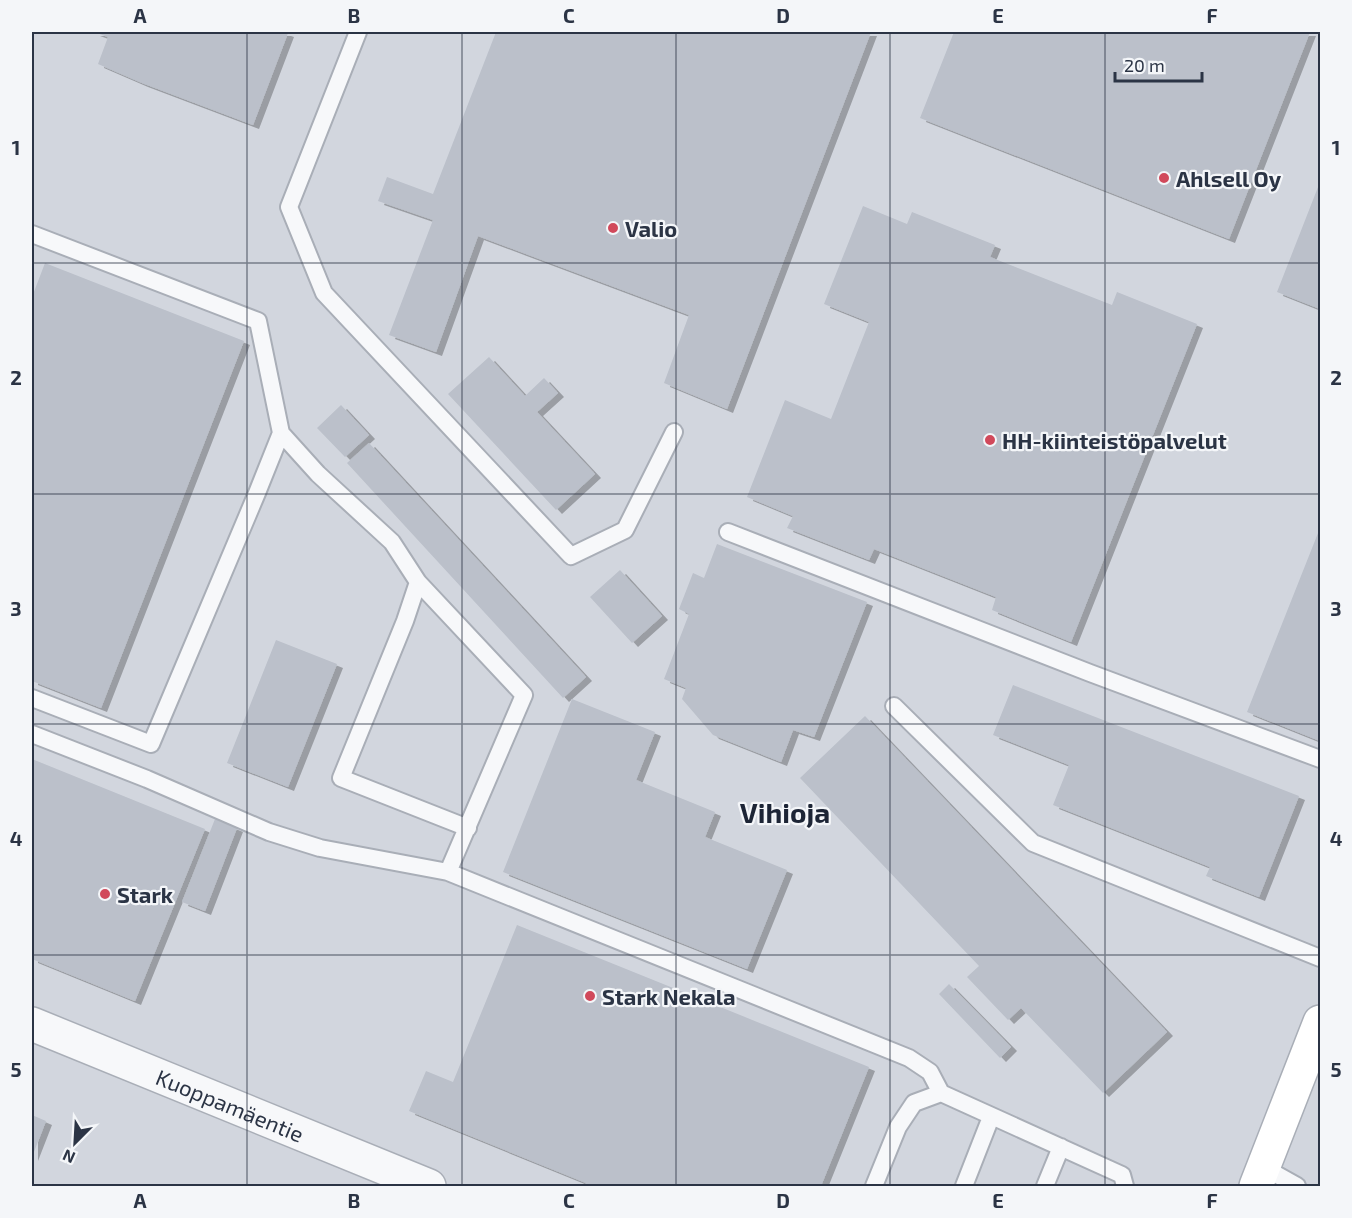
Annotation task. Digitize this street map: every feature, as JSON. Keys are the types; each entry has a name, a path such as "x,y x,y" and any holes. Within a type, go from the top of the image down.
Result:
{"main road":[{"path":"1259,1177 1320,1022"}],"street":[{"name":"Kuoppamäentie","path":"32,1024 429,1186"}],"lane":[{"path":"358,32 289,207 324,293 571,556 625,530 674,432"},
{"path":"32,234 258,321 281,433 318,474 392,542 418,582 524,695 448,872"},
{"path":"32,698 151,744 281,433"},
{"path":"728,532 1079,669 1320,759"},
{"path":"418,582 405,621 341,778 468,828"},
{"path":"894,706 1034,843 1320,958"},
{"path":"32,734 200,801 268,832 320,848 448,872 909,1058 930,1072 941,1093 1122,1175 1125,1186"},
{"path":"874,1186 898,1127 914,1103 941,1093"},
{"path":"964,1186 991,1117"},
{"path":"1046,1186 1061,1148"},
{"path":"1259,1177 1297,1186"}],"shaded area":[{"path":"32,32 1320,32 1320,1186 32,1186"}],"building":[{"path":"94,32 288,33 253,125 98,64 108,37"},
{"name":"Valio","path":"496,32 871,32 727,409 664,383 689,315 478,236 436,352 389,335 433,220 378,201 387,177 433,194"},
{"name":"Ahlsell Oy","path":"954,32 1310,32 1229,239 920,118"},
{"path":"1320,182 1320,309 1277,292"},
{"path":"863,206 907,224 912,212 995,245 990,257 1112,305 1117,292 1197,324 1071,642 992,610 996,597 874,549 869,560 787,528 793,516 747,497 785,400 831,419 869,322 824,304"},
{"path":"45,263 244,341 101,708 32,681 32,297"},
{"path":"489,357 525,396 544,378 558,393 537,412 595,474 556,510 448,394"},
{"path":"341,405 369,435 345,457 317,428"},
{"path":"369,443 586,677 563,698 347,463"},
{"path":"1320,528 1320,741 1247,712"},
{"path":"717,544 867,602 814,737 793,730 781,762 713,735 682,699 686,688 664,679 689,614 679,609 693,573 704,578"},
{"path":"620,570 662,616 632,643 590,597"},
{"path":"276,640 337,664 288,787 227,763"},
{"path":"1013,685 1299,796 1259,897 1206,876 1210,867 1053,805 1069,765 993,735"},
{"path":"572,699 655,732 636,780 715,812 705,837 787,870 747,969 503,872"},
{"path":"865,716 1167,1032 1103,1093 1021,1008 1008,1020 967,977 979,966 800,778"},
{"name":"Stark","path":"32,759 205,829 135,1001 32,959"},
{"path":"215,819 237,828 205,911 182,902"},
{"name":"Stark Nekala","path":"517,925 869,1067 821,1186 585,1186 586,1183 409,1111 426,1071 453,1082"},
{"path":"949,984 1011,1047 1000,1058 939,994"},
{"path":"32,1115 46,1121 32,1157"}],"place":[{"name":"Ahlsell Oy","path":"1164,178"},
{"name":"Valio","path":"613,228"},
{"name":"HH-kiinteistöpalvelut","path":"990,440"},
{"name":"Stark","path":"105,894"},
{"name":"Stark Nekala","path":"590,996"}],"district":[{"name":"Vihioja","path":"785,812"}]}
